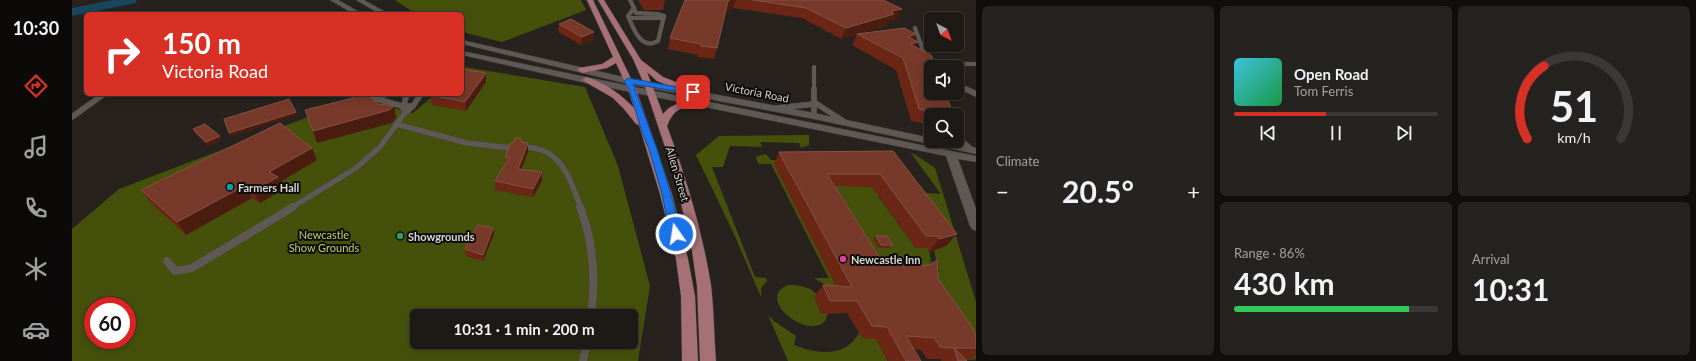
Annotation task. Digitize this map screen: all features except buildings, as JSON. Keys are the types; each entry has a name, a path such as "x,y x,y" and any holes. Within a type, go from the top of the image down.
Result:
{"main road":[{"name":"Allen Street","path":"590,0 630,85 653,149 666,194 682,259 688,296 690,361"},
{"name":"Allen Street","path":"601,0 636,59 650,88 680,177 698,251 704,286 708,361"},
{"path":"582,70 604,66 618,58"},
{"path":"636,59 660,79 694,97"},
{"path":"586,80 621,99 646,132"},
{"path":"663,125 666,114 694,97"}],"street":[{"path":"333,0 355,12"},
{"path":"359,0 381,12"},
{"path":"464,42 582,70 630,85"},
{"path":"464,53 586,80 630,85"},
{"name":"Victoria Road","path":"630,85 694,97 951,155 971,152"},
{"name":"Victoria Road","path":"694,97 773,108 924,139"},
{"path":"942,148 951,155 976,226"},
{"name":"Victoria Road","path":"958,148 971,152"},
{"path":"951,155 971,152"}],"lane":[{"path":"630,0 638,13 661,14 664,18"},
{"path":"634,8 629,13 629,18 636,35 643,42 653,44 658,41 664,18"},
{"path":"629,18 664,18"},
{"path":"915,28 927,60"},
{"path":"964,64 976,64"},
{"path":"814,67 814,116"},
{"path":"964,88 976,94"},
{"path":"72,117 101,96"},
{"path":"366,96 402,106 413,106"},
{"path":"369,97 375,96"},
{"path":"404,114 402,106 407,96"},
{"path":"167,261 175,271 182,271 192,268 356,168 380,147 396,124 413,106 420,96"},
{"path":"773,108 814,103 835,117 848,123"},
{"path":"396,124 467,143 511,148"},
{"path":"964,144 971,152"},
{"path":"524,147 541,148 558,159 580,206 592,243 595,294 592,309"},
{"path":"583,361 585,349"}],"green space":[{"path":"395,0 581,0 586,10 502,42 464,32 464,12 413,12"},
{"name":"Newcastle Show Grounds","path":"464,67 585,87 618,166 650,286 638,361 72,361 72,229 119,189 337,106 361,99 413,113 433,96 464,96"},
{"path":"809,135 809,145 801,148 799,143 760,142 762,147 730,146 723,167 712,167 755,277 766,278 767,281 761,288 761,297 734,234 696,155 719,136"},
{"path":"911,153 935,168 976,302 976,359 971,360 926,281 939,272 934,250 945,246 885,164 774,164 843,299 814,278 829,278 771,164 759,164 756,159 757,156 766,154 771,160 887,161 910,192 941,194"},
{"path":"820,179 886,187 878,196 916,248 928,248 933,268 873,275"},
{"path":"789,285 804,287 814,292 818,296 828,313 824,322 816,326 806,325 795,321 786,314 780,306 777,298 780,290"},
{"path":"768,315 796,336 794,345 821,352 830,352 846,347 859,333 876,339 888,361 788,361"}],"water":[{"path":"890,257 917,258 924,268 896,267"}],"waterway":[{"path":"72,12 131,0"}],"place":[{"name":"Farmers Hall","path":"230,187"},
{"name":"Showgrounds","path":"400,236"},
{"name":"Newcastle Inn","path":"843,259"}],"route":[{"path":"676,234 653,149 628,81 693,92"}]}
